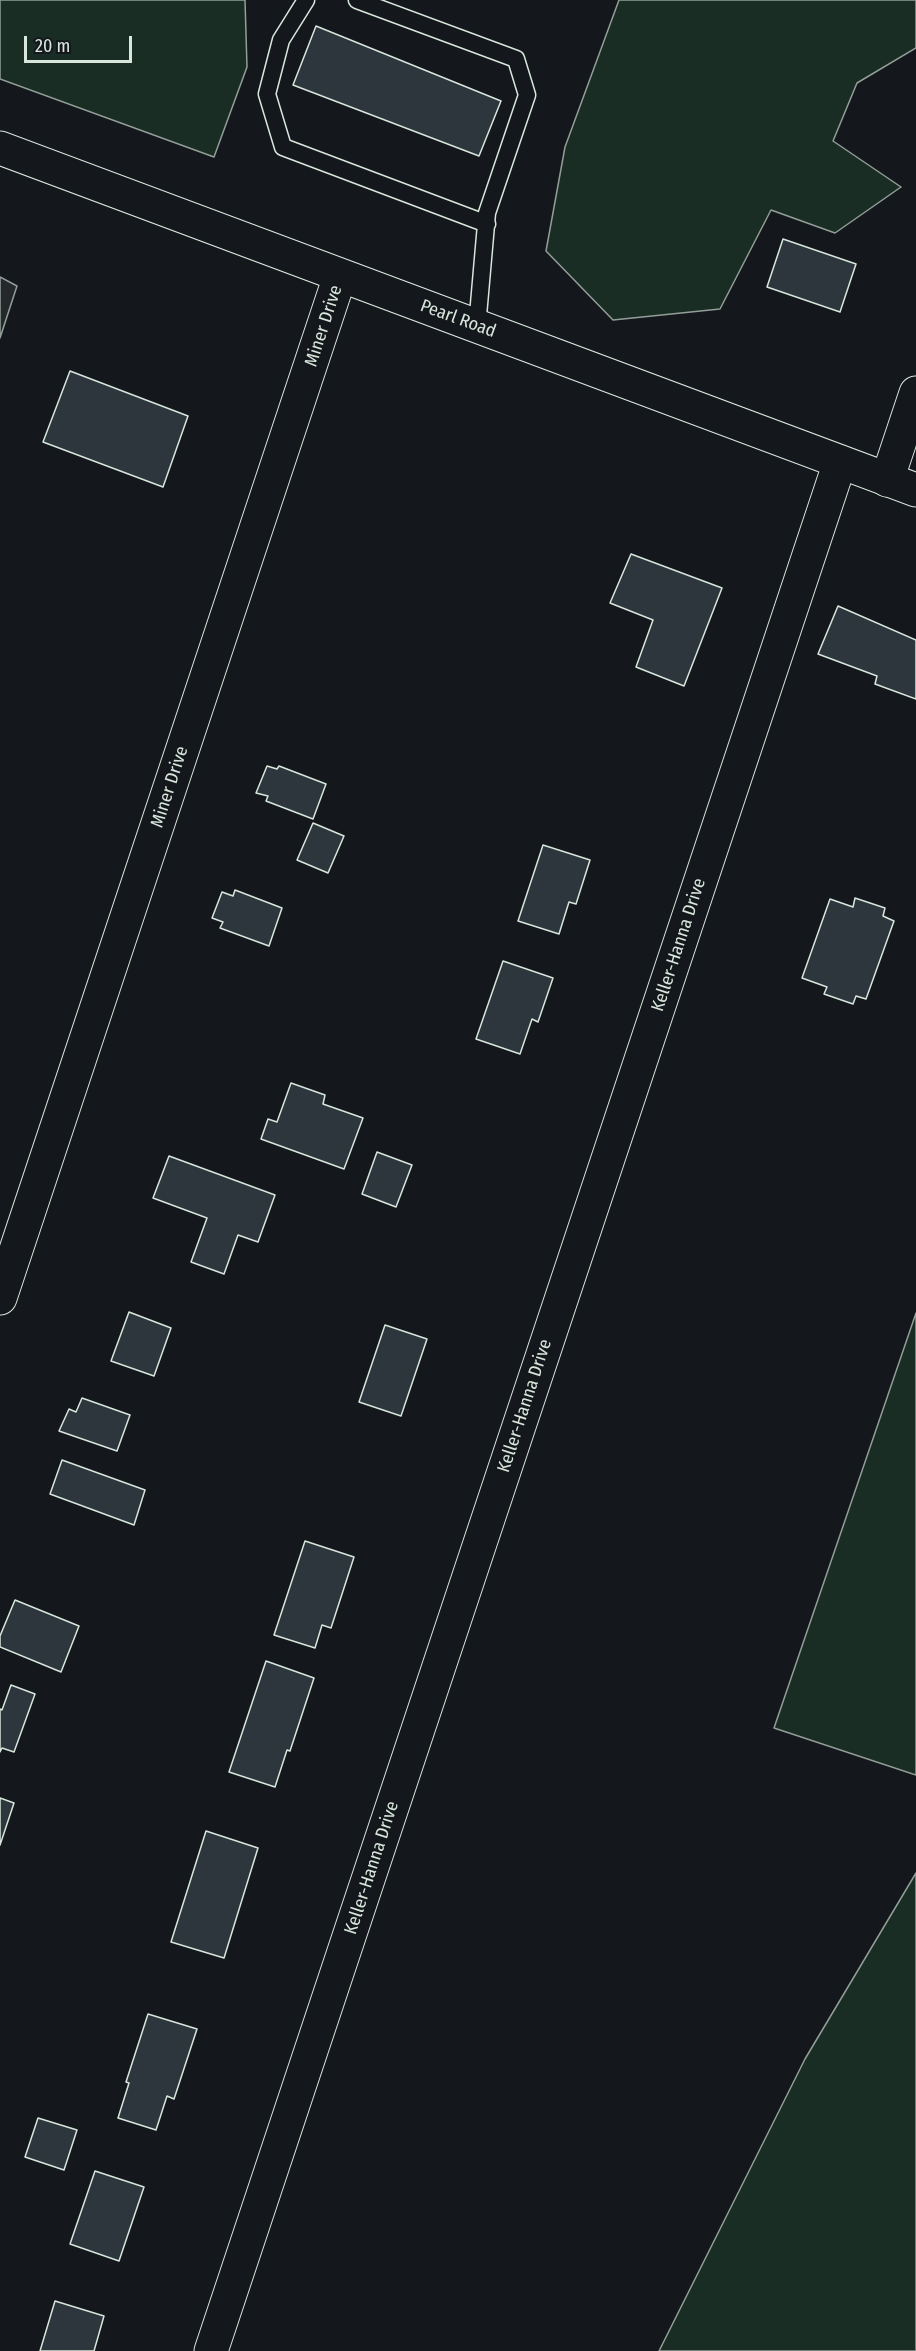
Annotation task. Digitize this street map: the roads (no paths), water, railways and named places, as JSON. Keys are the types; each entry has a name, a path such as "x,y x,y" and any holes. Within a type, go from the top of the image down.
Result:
{"street":[{"name":"Pearl Road","path":"0,148 902,485"},
{"name":"Miner Drive","path":"0,1298 340,276"},
{"path":"902,485 916,393"},
{"name":"Keller-Hanna Drive","path":"211,2351 840,462"}],"lane":[{"path":"306,0 281,40 267,94 283,147 487,225"},
{"path":"357,0 516,59 527,95 488,213 477,327"}]}
